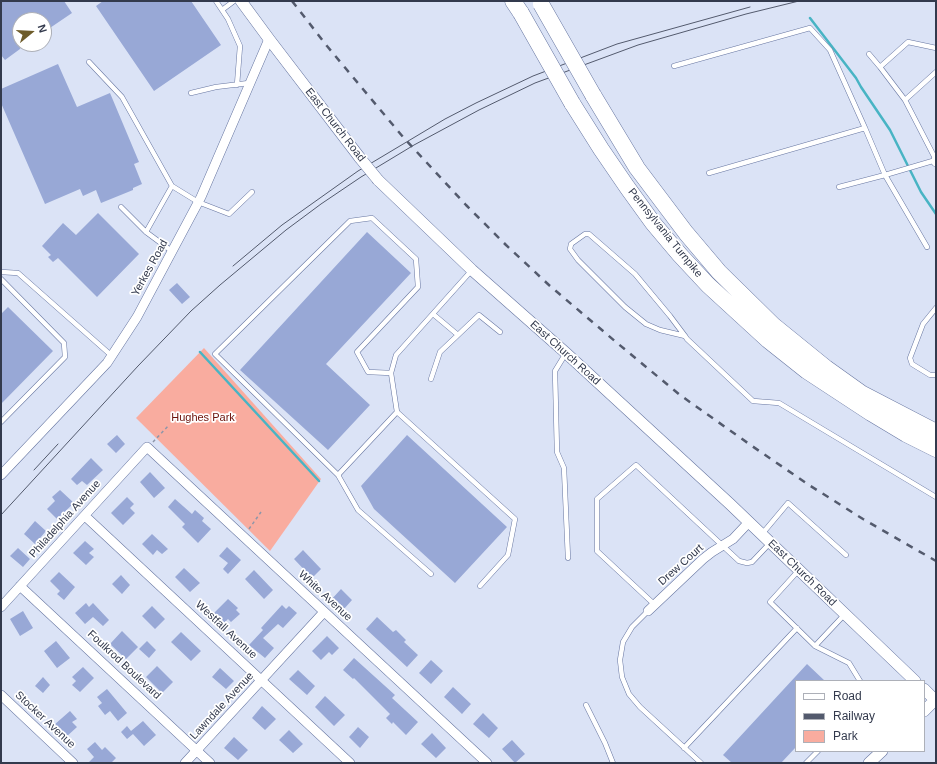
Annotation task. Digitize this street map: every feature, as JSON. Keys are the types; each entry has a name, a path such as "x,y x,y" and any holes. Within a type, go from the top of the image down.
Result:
{"highway":[{"name":"Pennsylvania Turnpike","path":"540,3 637,168 686,233 719,272 773,325 826,368 861,393 936,432"},
{"name":"Pennsylvania Turnpike","path":"517,7 572,103 601,149 636,199 680,255 708,285 768,340 807,371 870,413 936,449"}],"street":[{"name":"East Church Road","path":"241,1 378,180 472,270 566,353 762,534 914,680"},
{"name":"Yerkes Road","path":"1,475 107,363 137,317 198,202 269,39"},
{"name":"Philadelphia Avenue","path":"1,607 147,447"},
{"name":"White Avenue","path":"147,447 486,763"},
{"name":"Westfall Avenue","path":"85,516 350,763"},
{"name":"Drew Court","path":"648,611 703,559 733,539 749,522"},
{"name":"Foulkrod Boulevard","path":"20,586 210,763"},
{"name":"Lawndale Avenue","path":"185,763 324,612"},
{"path":"925,690 936,700 925,710"},
{"name":"Stocker Avenue","path":"1,695 74,763"},
{"path":"869,763 881,752"}],"lane":[{"path":"216,1 228,19 240,46 237,85"},
{"path":"222,10 234,1"},
{"path":"674,66 810,28 830,50 885,175 927,246"},
{"path":"880,67 908,42 936,48"},
{"path":"839,187 885,175 897,170 936,161 905,100 869,54"},
{"path":"89,62 122,97 172,186 198,202 229,214 252,192"},
{"path":"905,100 936,72"},
{"path":"191,93 216,87 250,83"},
{"path":"709,173 865,128"},
{"path":"146,232 172,186"},
{"path":"121,207 146,232 172,252"},
{"path":"391,373 368,372 357,352 418,287 416,259 372,218 350,221 215,354 339,476 358,510 431,574"},
{"path":"685,336 660,330 646,324 625,308 578,260 570,249 571,244 585,234 589,234 635,274 685,336 753,401 779,403 936,497"},
{"path":"472,270 396,354 391,373 397,412 515,519 508,555 480,586"},
{"path":"1,272 18,272 112,356"},
{"path":"1,279 64,343 65,357 1,422"},
{"path":"936,308 923,324 910,358 912,364 930,375 936,375"},
{"path":"432,314 458,335"},
{"path":"431,379 440,352 479,315 500,332"},
{"path":"566,353 555,370 557,452 564,468 568,558"},
{"path":"339,476 338,475 397,412"},
{"path":"656,605 597,551 597,498 636,465 739,561 747,563 752,562 771,543"},
{"path":"762,534 788,503 846,555"},
{"path":"799,570 770,602 815,646 849,663 859,680"},
{"path":"648,611 632,627 624,642 620,660 622,677 628,694 640,707 701,763"},
{"path":"815,646 845,614"},
{"path":"684,748 797,628"},
{"path":"586,704 606,743 613,763"},
{"path":"806,763 817,752"}],"path":[{"path":"147,447 169,425"},
{"path":"243,537 261,512"}],"green space":[{"name":"Hughes Park","path":"204,348 321,479 270,551 136,418"}],"building":[{"path":"1,1 64,1 72,13 52,27 52,12 12,12 12,52 16,52 5,60 1,55"},
{"path":"103,1 191,1 221,45 154,91 96,6"},
{"path":"58,64 77,107 110,93 139,162 134,164 142,184 133,188 133,190 101,203 96,190 83,196 80,189 45,204 1,103 1,89"},
{"path":"98,213 139,254 97,297 58,258 53,262 48,257 51,255 42,246 63,223 76,235"},
{"path":"367,232 411,273 326,364 370,405 328,450 240,370"},
{"path":"177,283 190,297 182,304 169,290"},
{"path":"8,307 53,351 1,404 1,314"},
{"path":"117,435 125,444 116,453 107,444"},
{"path":"407,435 507,527 455,583 374,509 361,486"},
{"path":"91,458 103,470 87,485 82,481 77,485 71,479"},
{"path":"150,472 165,488 154,498 140,482"},
{"path":"60,490 74,503 57,519 47,509 55,501 52,497"},
{"path":"127,497 134,504 130,508 135,513 123,525 111,513"},
{"path":"175,499 192,514 195,510 204,518 202,521 211,529 198,543 182,527 185,524 168,507"},
{"path":"35,521 46,531 35,544 24,534"},
{"path":"152,534 168,549 162,554 157,550 153,555 142,544"},
{"path":"85,541 94,549 89,553 94,557 86,565 73,553"},
{"path":"227,547 241,560 228,574 223,569 228,563 219,556"},
{"path":"18,548 30,559 23,567 10,556"},
{"path":"303,550 321,569 312,578 294,559"},
{"path":"184,568 200,583 190,592 175,577"},
{"path":"254,570 273,590 264,599 245,579"},
{"path":"59,572 75,587 64,600 57,594 60,591 50,581"},
{"path":"121,575 130,585 122,594 112,584"},
{"path":"341,589 352,600 344,609 340,606 337,608 330,601"},
{"path":"228,599 238,608 236,610 240,614 231,622 228,619 223,624 213,614"},
{"path":"86,603 89,607 93,603 109,620 103,626 93,617 85,624 75,613"},
{"path":"282,605 286,609 289,606 297,613 283,628 278,624 263,638 274,648 265,658 249,645 263,630 261,628"},
{"path":"152,606 165,619 155,629 142,616"},
{"path":"23,611 33,628 20,636 10,619"},
{"path":"377,617 393,632 396,630 406,640 404,642 418,655 407,667 366,629"},
{"path":"122,631 138,647 126,659 110,644"},
{"path":"181,632 201,651 191,661 171,642"},
{"path":"327,636 339,648 332,655 329,652 321,660 312,651"},
{"path":"56,641 70,658 57,668 44,651"},
{"path":"147,641 156,650 149,658 139,649"},
{"path":"354,658 395,695 392,698 418,722 406,735 393,722 392,724 386,718 390,714 354,678 353,679 343,670"},
{"path":"431,660 443,671 431,684 419,673"},
{"path":"807,664 824,680 795,680 795,748 781,763 732,763 723,755"},
{"path":"157,666 173,682 162,693 146,677"},
{"path":"83,667 94,678 80,692 72,685 76,681 72,677"},
{"path":"220,668 234,681 226,689 212,677"},
{"path":"298,670 315,686 307,695 289,679"},
{"path":"43,677 50,685 43,693 35,686"},
{"path":"453,687 471,704 462,714 444,697"},
{"path":"107,689 127,713 118,721 110,711 105,715 98,706 102,703 97,697"},
{"path":"325,696 345,715 334,726 315,707"},
{"path":"262,706 276,719 265,730 252,718"},
{"path":"70,711 77,719 72,722 77,727 65,738 54,725"},
{"path":"483,713 498,728 489,738 473,724"},
{"path":"143,721 156,735 144,746 133,734 127,739 121,732 127,726 131,731"},
{"path":"358,727 369,737 360,748 349,737"},
{"path":"289,730 303,744 293,753 279,740"},
{"path":"432,733 446,748 436,758 421,744"},
{"path":"234,737 248,750 238,760 224,748"},
{"path":"512,740 525,754 515,763 502,749"},
{"path":"95,742 102,750 105,747 116,758 111,763 88,763 94,757 87,749"}],"waterway":[{"path":"810,18 856,78 890,130 921,192 936,214"},
{"path":"200,352 319,481"}],"tram line":[{"path":"1,515 138,366 191,311 286,230 361,177 414,145 479,110 535,83 638,45 746,14 799,1"},
{"path":"233,266 282,225 358,171 445,119 476,103 533,76 617,44 750,7"},
{"path":"34,470 58,444"}],"railway":[{"path":"292,1 327,46 403,137 466,205 550,286 680,395 809,485 863,519 936,561"}]}
